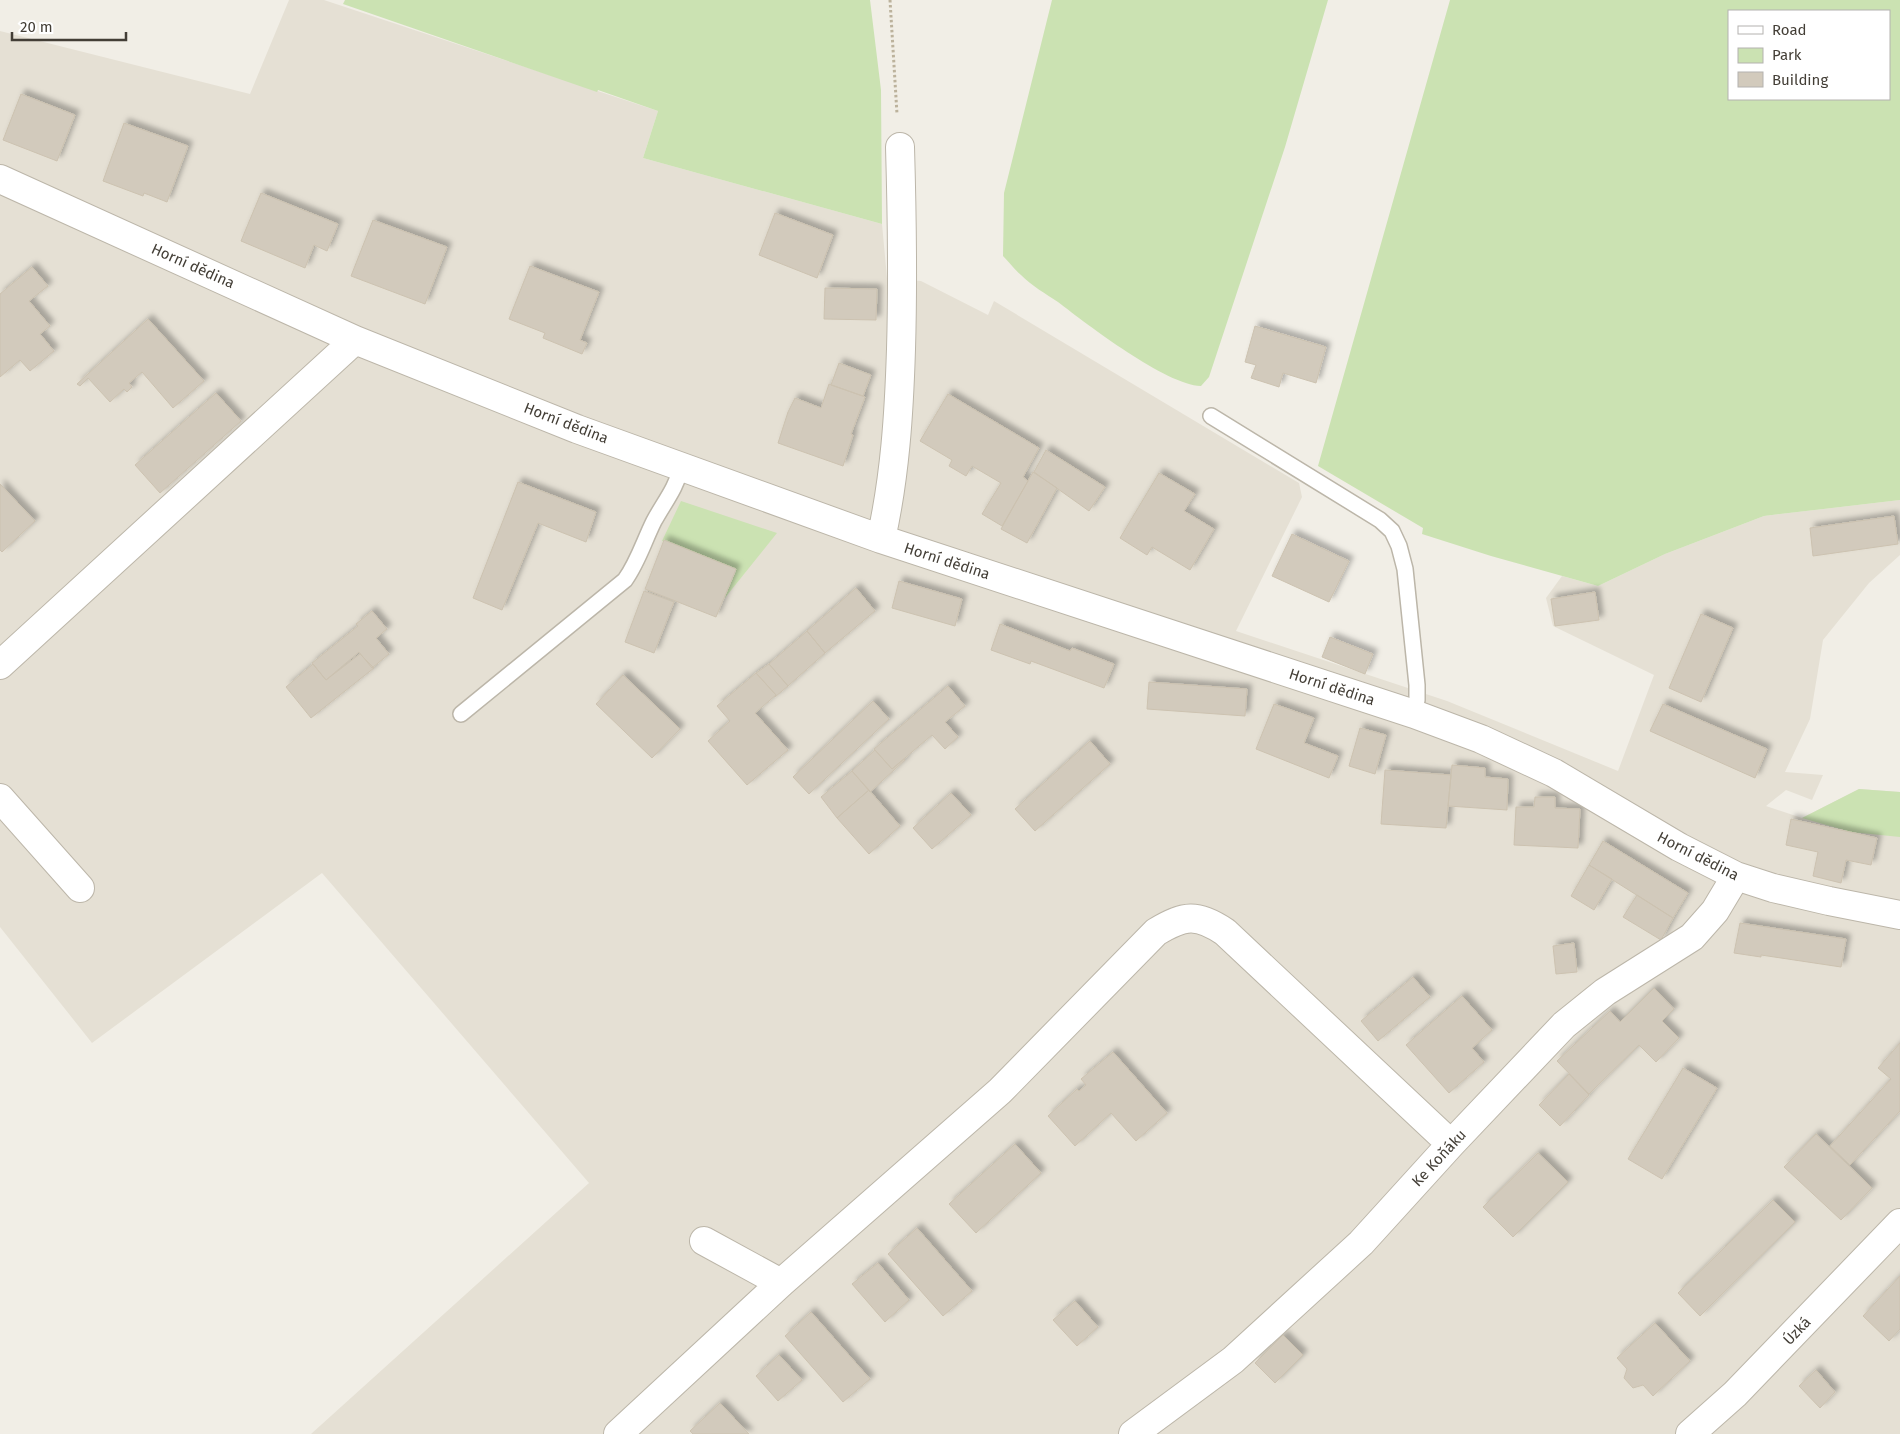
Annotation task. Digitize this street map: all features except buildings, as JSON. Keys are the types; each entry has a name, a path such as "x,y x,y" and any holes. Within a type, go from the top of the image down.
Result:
{"street":[{"path":"881,539 889,502 895,459 900,391 903,256 900,147"},
{"name":"Horní dědina","path":"0,179 355,340 577,429 881,539 1414,714 1480,739 1554,773 1678,847 1736,876 1773,888 1900,915"},
{"path":"0,665 355,340"},
{"path":"0,798 80,888"},
{"name":"Ke Koňáku","path":"1132,1434 1233,1360 1361,1243 1451,1144 1564,1025 1605,992 1692,937 1716,911 1736,876"},
{"path":"618,1434 781,1282 1000,1091 1156,932 1174,921 1186,918 1213,924 1225,932 1451,1144"},
{"name":"Úzká","path":"1690,1434 1735,1394 1900,1223"},
{"path":"704,1241 781,1282"}],"lane":[{"path":"1212,416 1380,520 1392,531 1399,546 1405,568 1417,685 1414,714"},
{"path":"461,714 625,580 634,568 656,518 671,494 682,466"}],"path":[{"path":"890,0 900,147"}],"shaded area":[{"path":"289,0 324,0 658,111 643,158 882,224 887,278 921,281 988,315 994,301 1299,483 1302,497 1236,631 1447,701 1618,771 1654,675 1553,626 1546,598 1562,576 1598,586 1665,554 1764,516 1900,500 1900,555 1869,583 1823,640 1810,719 1785,772 1823,775 1812,800 1786,790 1766,806 1802,818 1859,789 1900,792 1900,1434 311,1434 589,1183 322,873 92,1043 0,927 0,31 250,94"}],"green space":[{"path":"345,0 870,0 881,90 882,224 643,158 658,111 598,90 597,92 343,4"},
{"path":"1052,0 1328,0 1285,147 1209,377 1201,386 1168,376 1128,352 1039,290 1003,256 1004,193"},
{"path":"1450,0 1900,0 1900,500 1764,516 1665,554 1598,586 1491,556 1422,534 1423,528 1318,466"},
{"path":"681,501 777,533 724,599 736,571 662,541"},
{"path":"1859,789 1900,792 1900,837 1851,832 1802,818"}]}
